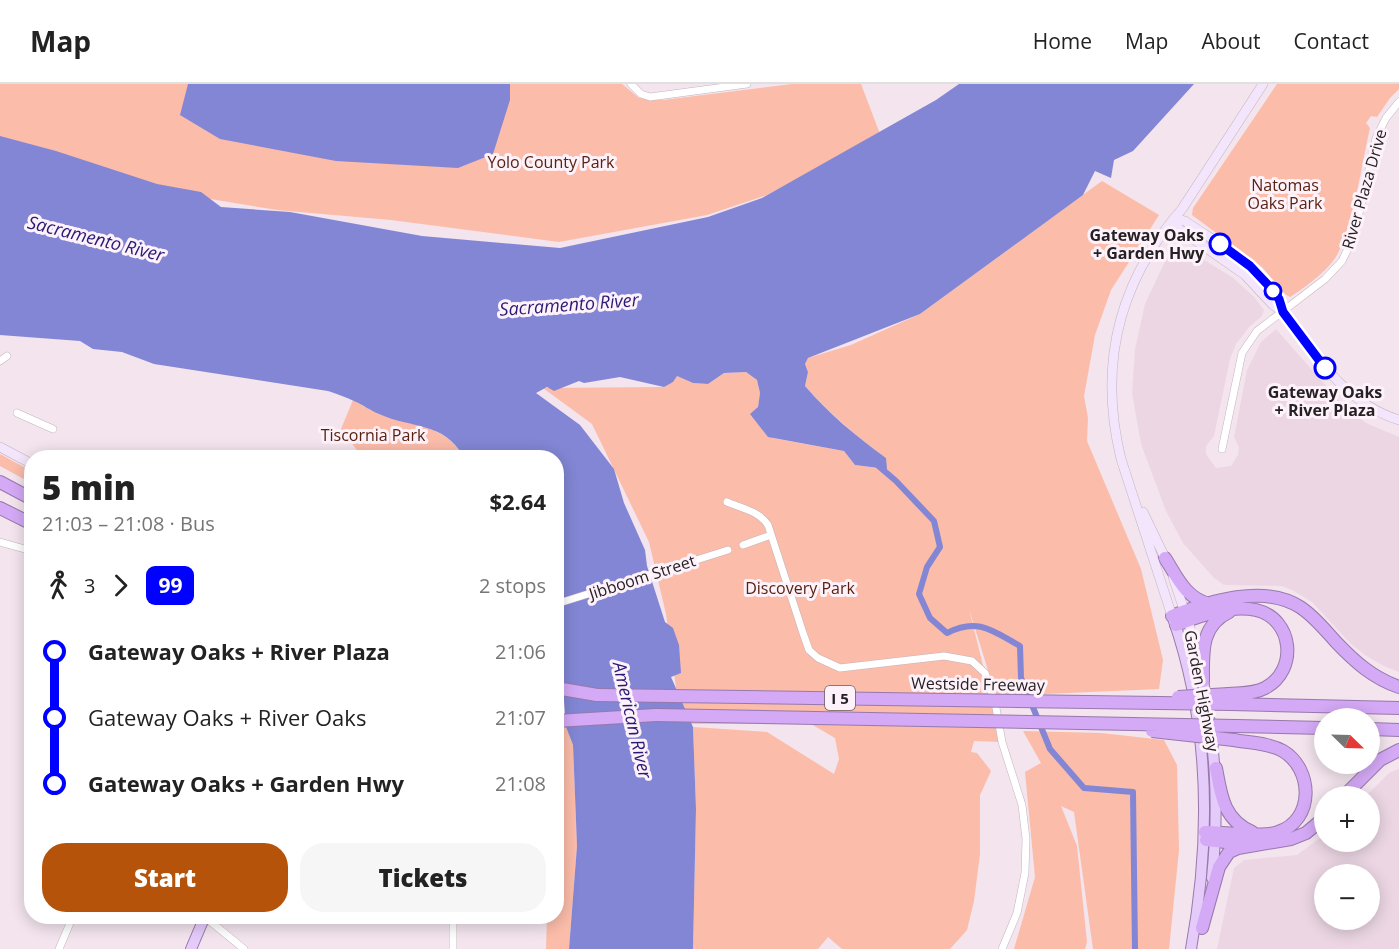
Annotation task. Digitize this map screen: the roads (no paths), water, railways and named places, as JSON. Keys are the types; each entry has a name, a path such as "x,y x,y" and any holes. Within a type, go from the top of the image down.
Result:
{"highway":[{"path":"0,482 24,493"},
{"path":"0,508 24,520"},
{"path":"1165,558 1188,593 1198,600 1211,604"},
{"path":"1180,618 1211,604 1257,595 1284,599 1310,615 1360,666 1377,678 1399,687"},
{"path":"1180,618 1226,609 1242,609 1263,612 1278,622 1286,636 1287,658 1282,672 1265,688 1230,699"},
{"path":"1203,681 1202,648 1207,633 1223,616 1242,609"},
{"path":"564,689 597,695"},
{"name":"Westside Freeway","path":"564,694 1084,702 1230,699 1399,708"},
{"name":"I 5","path":"564,713 1314,728"},
{"path":"564,721 656,715"},
{"path":"1100,723 1269,746 1282,751 1294,761 1304,779 1304,803 1296,820 1279,832 1234,849 1221,861 1202,928"},
{"path":"1380,729 1399,730"},
{"path":"1354,786 1380,760 1399,750"},
{"path":"1216,768 1222,802 1228,813 1257,839"},
{"path":"1210,836 1292,839 1314,826"}],"main road":[{"name":"Garden Highway","path":"1191,949 1210,836 1216,768 1210,721 1203,681 1128,480 1115,436 1111,400 1112,366 1117,332 1133,286 1149,254 1182,209 1263,84"},
{"path":"1174,218 1185,221 1250,266 1279,299 1283,312 1343,388 1370,407 1399,420"},
{"path":"0,447 24,460"},
{"name":"Garden Highway","path":"1128,480 1165,558 1180,618 1197,715 1210,836 1211,884 1197,949"},
{"path":"191,949 202,924"}],"street":[{"path":"631,84 641,94 650,97 747,84"},
{"name":"River Plaza Drive","path":"1221,449 1242,353 1257,331 1325,279 1349,249 1376,138 1386,118 1399,102"},
{"path":"18,412 53,429"},
{"path":"727,502 756,513 764,519 802,633 809,650 818,658 840,668 944,656 972,662 985,673 995,702 1002,742 1022,805 1026,839 1025,873 1019,903 1002,949"},
{"path":"743,545 771,536"},
{"path":"0,542 24,549"},
{"name":"Jibboom Street","path":"564,601 728,550"},
{"path":"59,949 70,924"},
{"path":"214,924 244,949"},
{"path":"453,924 453,949"}],"water":[{"path":"188,84 510,84 510,100 493,154 458,168 336,161 220,139 180,115"},
{"path":"959,84 1194,84 1133,151 1114,160 1111,178 1095,171 1083,195 920,314 808,358 805,364 808,372 805,386 844,425 886,458 887,469 855,465 844,451 768,437 750,414 758,407 760,393 757,380 746,372 724,373 708,384 693,383 677,376 673,382 664,387 620,377 584,383 579,381 554,391 547,387 536,393 580,425 614,469 624,503 645,550 647,566 665,622 673,628 679,645 681,673 671,677 693,727 696,809 693,949 569,949 577,846 573,745 566,727 564,700 564,450 459,450 456,445 437,432 391,419 328,391 154,364 122,352 93,349 80,341 0,335 0,136 56,151 157,184 201,192 221,207 290,212 422,236 560,248 708,217 762,198 936,100"}],"waterway":[{"path":"875,463 896,481 934,521 940,547 927,567 919,594 930,618 947,633 958,628 977,626 993,631 1020,646 1021,678 1050,749 1084,788 1133,792 1135,949"}],"place":[{"name":"Gateway Oaks + Garden Hwy","path":"1220,244"},
{"name":"Gateway Oaks + River Plaza","path":"1325,368"}],"park label":[{"name":"Yolo County Park","path":"551,162"},
{"name":"Natomas Oaks Park","path":"1285,194"},
{"name":"Tiscornia Park","path":"373,435"},
{"name":"Discovery Park","path":"800,588"}],"water label":[{"name":"Sacramento River","path":"96,238"},
{"name":"Sacramento River","path":"569,304"},
{"name":"American River","path":"633,720"}]}
